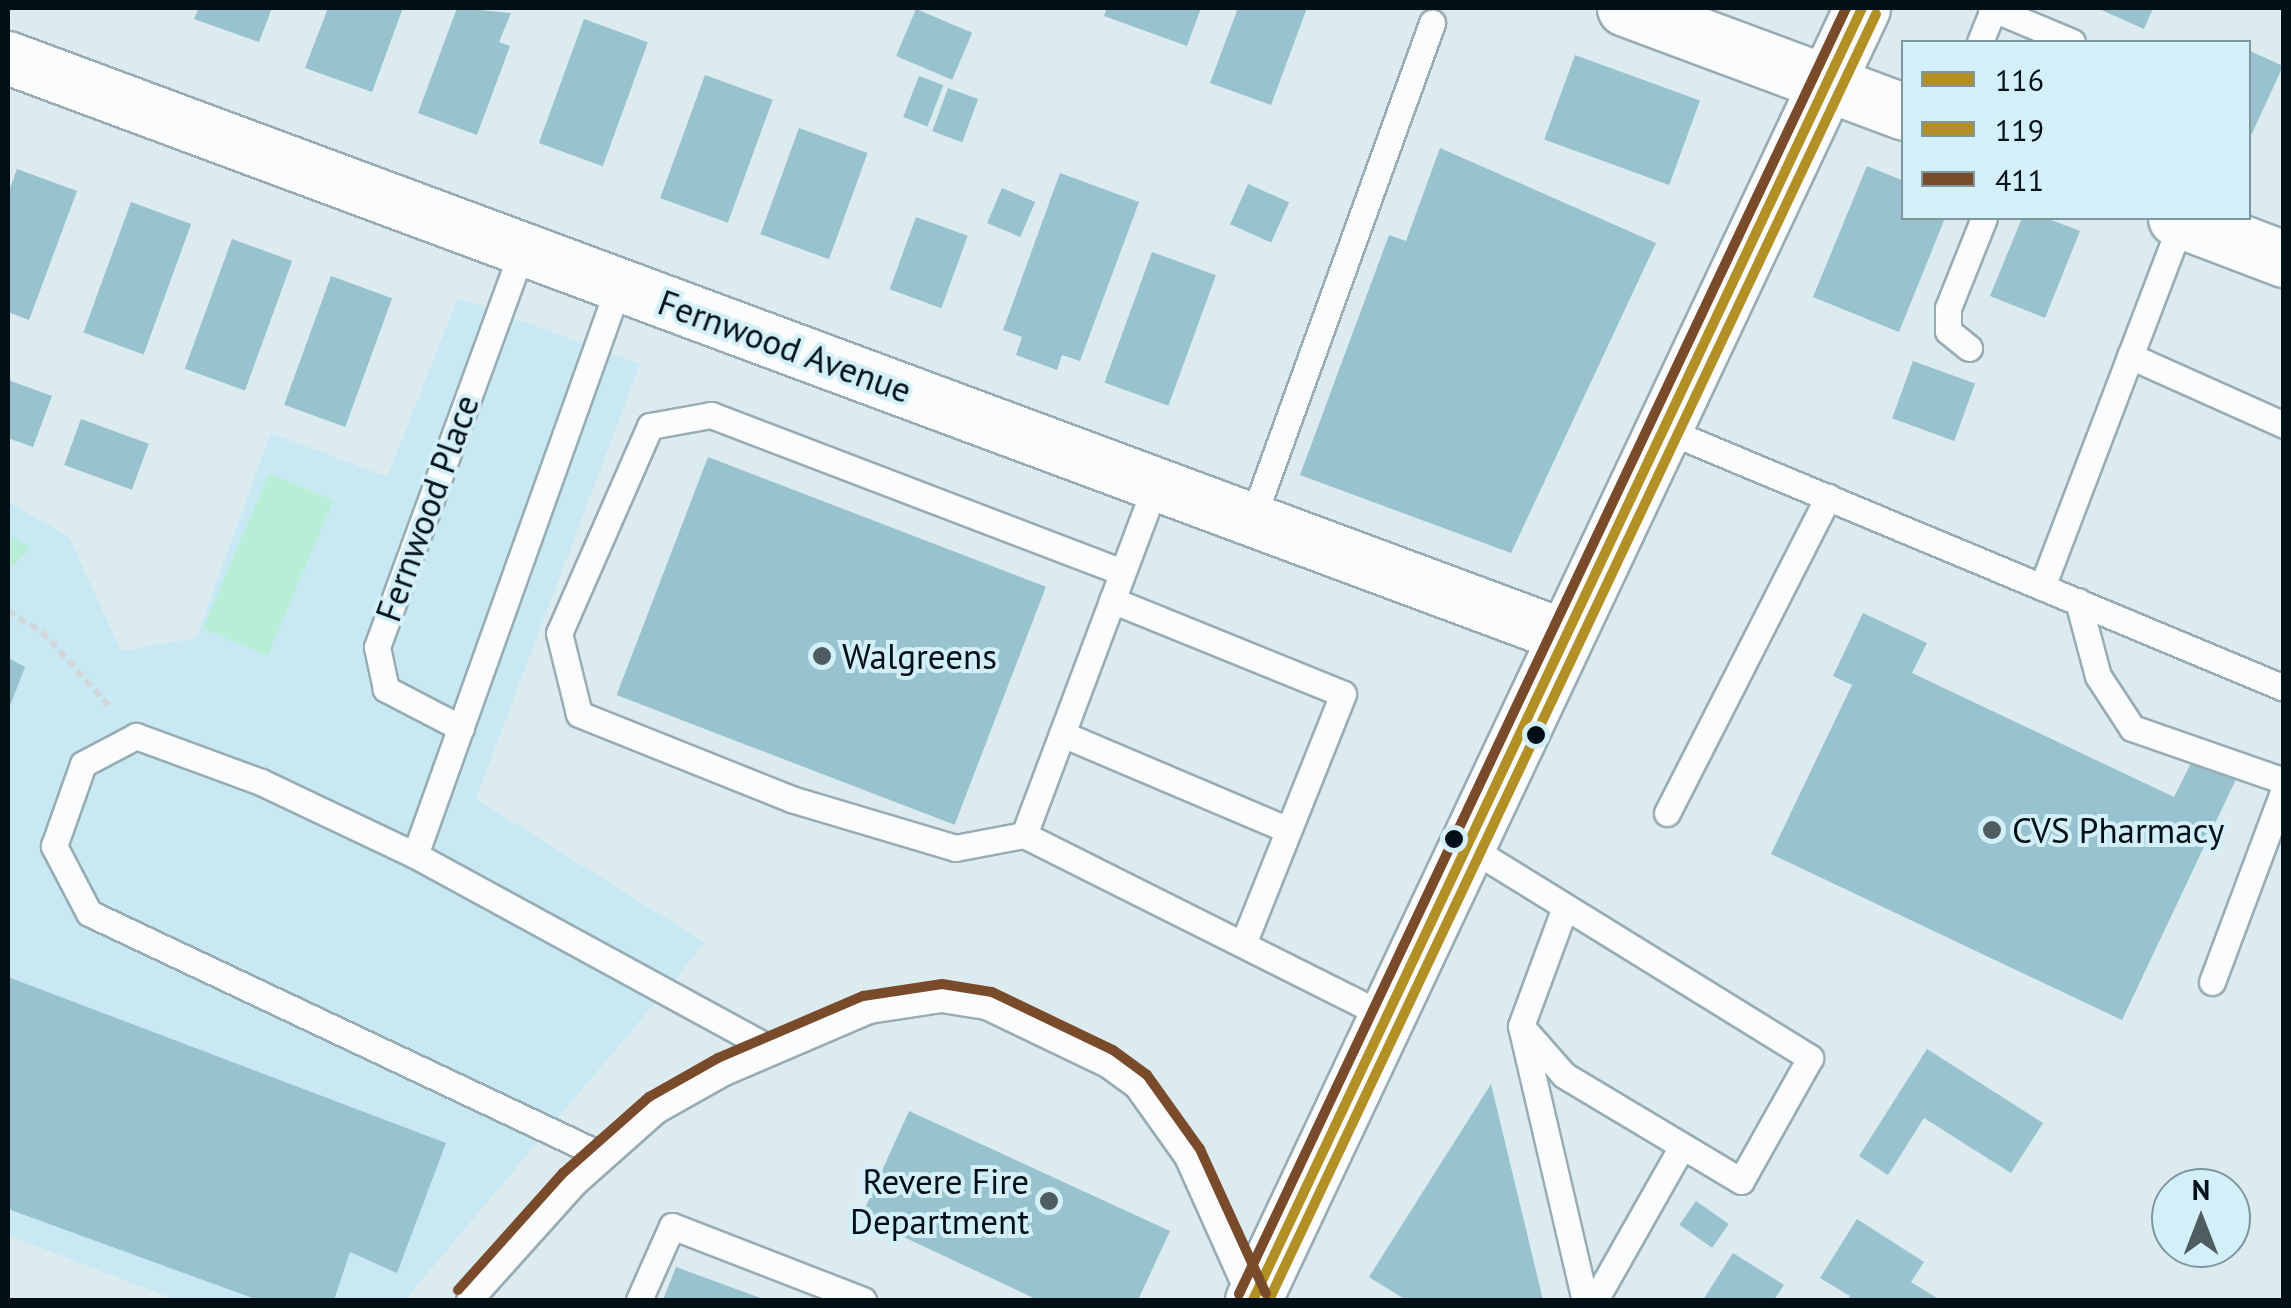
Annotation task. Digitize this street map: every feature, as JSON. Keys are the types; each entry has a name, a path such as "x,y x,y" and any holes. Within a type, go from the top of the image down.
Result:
{"main road":[{"path":"1625,8 1901,111"},
{"path":"1252,1300 1562,635 1862,8"},
{"path":"2182,220 2284,259"}],"street":[{"name":"Fernwood Avenue","path":"8,58 1562,635"}],"lane":[{"path":"1981,40 1992,8 2041,17 2070,40"},
{"path":"1252,520 1432,23"},
{"path":"1969,348 1948,331 1948,308 1983,220"},
{"path":"2042,587 2179,220"},
{"name":"Fernwood Place","path":"461,728 386,689 376,648 523,249"},
{"path":"415,855 618,284"},
{"path":"2130,356 2284,425"},
{"path":"1122,572 711,415 650,426 559,633 579,714 792,799 954,848 1024,835 1384,1015"},
{"path":"1662,428 2284,688"},
{"path":"1024,835 1156,484"},
{"path":"1668,812 1828,496"},
{"path":"1112,600 1342,694 1242,944"},
{"path":"2078,601 2098,676 2132,728 2284,780"},
{"path":"1062,734 1286,830"},
{"path":"601,1155 89,913 54,846 83,764 136,736 262,782 415,855 772,1050"},
{"path":"2212,982 2284,789"},
{"path":"1464,844 1810,1058 1741,1181 1680,1148 1564,1075 1522,1026"},
{"path":"1566,906 1522,1026 1585,1300"},
{"path":"469,1300 601,1155 687,1090 869,1010 955,999 986,1006 1107,1064 1161,1112 1252,1300"},
{"path":"1595,1300 1680,1148"},
{"path":"639,1300 672,1226 862,1300"}],"path":[{"path":"8,611 42,632 136,736"}],"shaded area":[{"path":"458,298 640,364 476,799 705,943 405,1300 176,1300 8,1235 8,502 69,537 121,651 196,638 271,433 387,477"}],"green space":[{"path":"269,473 333,500 267,656 203,629"},
{"path":"8,534 31,548 8,570"}],"building":[{"path":"199,8 272,8 259,42 194,19"},
{"path":"328,8 403,8 372,92 305,68"},
{"path":"457,8 511,13 499,42 510,46 477,135 418,113"},
{"path":"1107,8 1201,8 1187,46 1104,16"},
{"path":"1238,8 1307,8 1271,105 1210,83"},
{"path":"2097,8 2153,8 2144,29"},
{"path":"916,9 972,33 952,80 896,56"},
{"path":"584,19 648,42 603,166 539,143"},
{"path":"2251,51 2283,66 2251,135"},
{"path":"1575,55 1700,100 1669,185 1544,140"},
{"path":"705,75 773,100 728,223 660,198"},
{"path":"919,76 943,85 928,126 903,117"},
{"path":"948,88 978,99 962,142 932,131"},
{"path":"799,128 868,153 829,259 760,234"},
{"path":"1440,148 1656,243 1511,553 1300,475 1389,235 1406,241"},
{"path":"1867,166 1901,180 1901,220 1944,220 1899,332 1813,297"},
{"path":"17,169 77,191 29,320 8,312 8,194"},
{"path":"1060,173 1139,202 1080,361 1062,355 1057,370 1016,355 1022,337 1003,330"},
{"path":"1248,184 1289,202 1271,242 1230,224"},
{"path":"1002,188 1035,202 1020,237 987,223"},
{"path":"131,202 191,224 144,355 83,333"},
{"path":"916,217 968,236 941,308 890,289"},
{"path":"2021,220 2051,220 2080,231 2045,318 1990,296"},
{"path":"232,239 292,261 245,391 185,369"},
{"path":"1152,252 1216,275 1168,406 1104,383"},
{"path":"331,276 392,298 345,427 284,405"},
{"path":"1913,361 1975,384 1954,441 1892,418"},
{"path":"8,380 52,396 33,447 8,438"},
{"path":"81,419 149,444 132,490 64,465"},
{"path":"708,457 1046,587 955,825 617,695"},
{"path":"1863,613 1927,643 1912,673 2174,797 2195,755 2238,775 2122,1020 1771,854 1852,685 1833,676"},
{"path":"8,658 25,667 8,711"},
{"path":"8,977 446,1143 397,1273 350,1252 334,1300 258,1300 8,1209"},
{"path":"1927,1049 2043,1123 2011,1173 1924,1118 1888,1175 1859,1156"},
{"path":"1491,1084 1543,1300 1406,1300 1369,1277"},
{"path":"909,1111 1170,1231 1138,1300 1038,1300 861,1217"},
{"path":"1696,1201 1729,1224 1712,1248 1679,1225"},
{"path":"1857,1219 1924,1262 1911,1282 1940,1300 1847,1300 1850,1296 1820,1278"},
{"path":"1733,1253 1784,1285 1774,1300 1703,1300"},
{"path":"676,1267 766,1300 663,1300"}],"transit line":[{"name":"411","path":"1239,1294 1846,8"},
{"name":"116","path":"1253,1300 1862,8"},
{"name":"119","path":"1269,1300 1876,14"},
{"name":"411","path":"458,1290 563,1173 649,1097 718,1058 863,996 942,984 992,992 1113,1050 1147,1075 1200,1149 1266,1294"}],"place":[{"name":"Walgreens","path":"822,656"},
{"name":"CVS Pharmacy","path":"1992,830"},
{"name":"Revere Fire Department","path":"1049,1201"}]}
